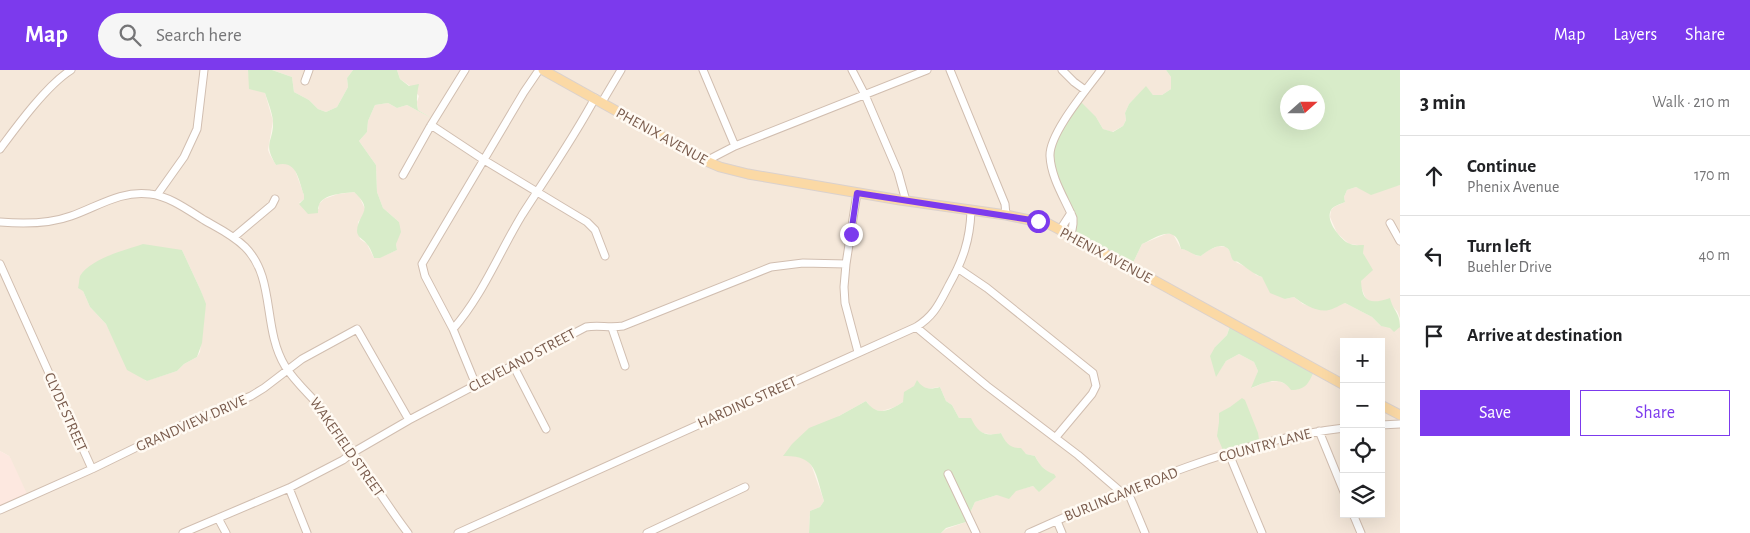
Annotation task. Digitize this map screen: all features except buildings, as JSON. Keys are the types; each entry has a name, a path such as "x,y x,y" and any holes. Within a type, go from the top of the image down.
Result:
{"main road":[{"name":"PHENIX AVENUE","path":"548,71 706,161 720,167 748,174 857,193 1038,221 1060,230 1340,383"},
{"path":"1385,407 1400,415"}],"street":[{"path":"0,149 62,75 71,70"},
{"path":"157,195 184,156 197,129 204,70"},
{"path":"305,81 309,70"},
{"path":"403,175 465,70"},
{"path":"476,385 453,329 425,276 422,264 539,70"},
{"path":"453,329 460,321 522,215 577,130 621,70"},
{"path":"703,70 735,146"},
{"path":"852,70 865,94 898,172 906,201"},
{"path":"706,161 735,146 927,70"},
{"path":"950,70 1005,204 1006,215"},
{"path":"1062,70 1074,82 1086,90"},
{"path":"1071,236 1073,224 1071,213 1054,175 1050,151 1057,132 1102,70"},
{"path":"431,125 593,227 605,256"},
{"path":"857,193 846,264 844,296 858,352"},
{"name":"WAKEFIELD STREET","path":"0,222 52,220 70,216 128,194 157,195 175,203 234,237 250,252 260,269 278,355 287,370 328,416 408,533"},
{"path":"234,237 272,205 275,199"},
{"name":"HARDING STREET","path":"458,533 916,327 934,313 959,269 968,239 972,211"},
{"path":"1060,230 1071,213"},
{"path":"1390,223 1400,241"},
{"name":"CLEVELAND STREET","path":"183,533 288,488 343,460 409,420 586,327 612,328 623,326 771,267 804,263 846,264"},
{"name":"CLYDE STREET","path":"0,264 92,469 0,510"},
{"path":"959,269 987,288 1093,373 1096,386 1092,394 1056,437"},
{"path":"916,327 987,386 1124,491 1145,533"},
{"name":"GRANDVIEW DRIVE","path":"92,469 182,425 251,396 302,359 357,328 409,420"},
{"path":"612,328 625,366"},
{"path":"513,365 546,429"},
{"path":"1385,425 1400,424"},
{"name":"COUNTRY LANE","path":"1187,467 1319,431 1340,428"},
{"path":"1319,431 1340,482"},
{"path":"1229,454 1262,533"},
{"name":"BURLINGAME ROAD","path":"1029,533 1124,491 1187,467"},
{"path":"948,474 976,533"},
{"path":"288,488 308,533"},
{"path":"647,533 745,488"},
{"path":"218,518 226,533"},
{"path":"1355,518 1361,533"},
{"path":"1057,521 1062,533"}],"shaded area":[{"path":"0,70 248,70 250,85 265,93 273,121 268,150 276,165 284,162 290,164 295,170 304,195 304,199 299,203 319,209 319,204 324,199 338,194 354,192 359,196 365,209 364,215 358,222 360,239 367,244 374,258 379,258 397,250 399,222 383,208 377,192 376,165 359,141 367,132 368,121 375,105 388,103 397,108 407,105 433,119 418,110 417,102 419,96 400,79 397,70 1166,70 1171,77 1171,89 1162,95 1153,95 1146,87 1129,104 1123,126 1112,132 1103,129 1096,117 1131,267 1142,244 1166,234 1173,234 1181,249 1188,250 1197,256 1201,256 1218,246 1226,247 1234,261 1262,277 1285,299 1294,297 1303,304 1313,307 1345,303 1372,317 1381,326 1400,327 1400,533 941,533 946,529 966,522 975,502 1033,486 1035,488 1054,474 1049,473 1040,465 1035,456 1007,445 1001,433 995,435 983,433 959,418 952,405 946,401 940,387 926,389 921,386 914,386 903,402 882,411 873,410 866,401 839,416 784,456 798,456 808,461 824,501 820,507 810,511 809,533 0,533 0,510 27,496 9,456 0,451","holes":["182,250 205,304 200,352 197,357 184,364 177,371 146,381 115,342 106,324 90,307 83,291","1231,323 1298,390 1279,381 1266,382 1252,388 1258,371 1254,362 1239,354 1226,361 1216,376 1215,347 1227,335"]},
{"path":"272,70 353,70 347,78 348,87 337,107 326,112 318,109 309,100 294,92 292,77"},
{"path":"1400,185 1400,318 1392,306 1369,302 1366,299 1361,287 1361,281 1369,266 1357,245 1349,244 1337,233 1330,217 1331,210 1334,207 1345,202 1344,197 1347,190 1356,187 1369,192"},
{"path":"0,451 11,459 28,496 0,510"}],"green space":[{"path":"248,70 272,70 292,77 294,92 309,100 318,109 326,112 337,107 348,87 347,78 353,70 397,70 400,79 409,86 419,84 418,110 433,119 407,105 397,108 388,103 375,105 368,121 367,132 359,141 376,165 377,192 383,208 399,222 401,232 396,244 397,250 380,258 374,258 369,246 357,233 364,208 360,198 354,192 325,198 319,205 318,213 308,214 299,204 304,199 304,195 298,177 293,168 283,164 276,165 272,157 269,147 273,128 271,111 265,93 249,89"},
{"path":"1166,70 1400,70 1400,185 1371,195 1356,187 1347,190 1344,197 1345,202 1333,207 1330,219 1334,229 1345,241 1352,245 1364,245 1363,253 1373,270 1361,281 1363,294 1366,298 1373,301 1390,298 1398,315 1400,327 1394,332 1390,328 1381,326 1372,317 1345,303 1325,311 1306,305 1294,297 1285,299 1270,293 1262,277 1234,261 1229,250 1223,246 1215,247 1198,256 1181,249 1176,237 1166,234 1142,244 1131,267 1073,237 1074,223 1053,176 1050,151 1080,101 1096,117 1103,129 1113,132 1123,126 1129,104 1146,86 1153,95 1162,95 1171,89 1171,77"},
{"path":"143,244 182,250 206,304 202,343 197,357 184,364 177,371 147,381 127,370 106,324 90,307 83,291 78,288 80,276 92,265 108,256"},
{"path":"1231,323 1315,369 1307,384 1301,389 1291,390 1287,385 1278,381 1272,381 1251,388 1258,371 1254,362 1239,354 1226,361 1216,377 1210,356 1215,347 1227,335"},
{"path":"917,380 927,388 940,387 946,401 952,405 959,418 971,418 976,427 983,433 1001,433 1008,444 1021,448 1026,454 1035,456 1042,467 1056,477 1039,492 1033,486 1016,491 1009,499 997,495 975,502 966,522 946,528 941,533 809,533 810,511 820,507 824,501 816,474 809,462 794,456 783,456 792,444 809,428 839,416 866,401 870,406 879,411 888,410 898,405 903,402 904,392 914,386"},
{"path":"1242,398 1245,400 1258,433 1260,445 1225,455 1217,436 1219,413"}],"route":[{"path":"851,234 857,193 1038,221"}]}
